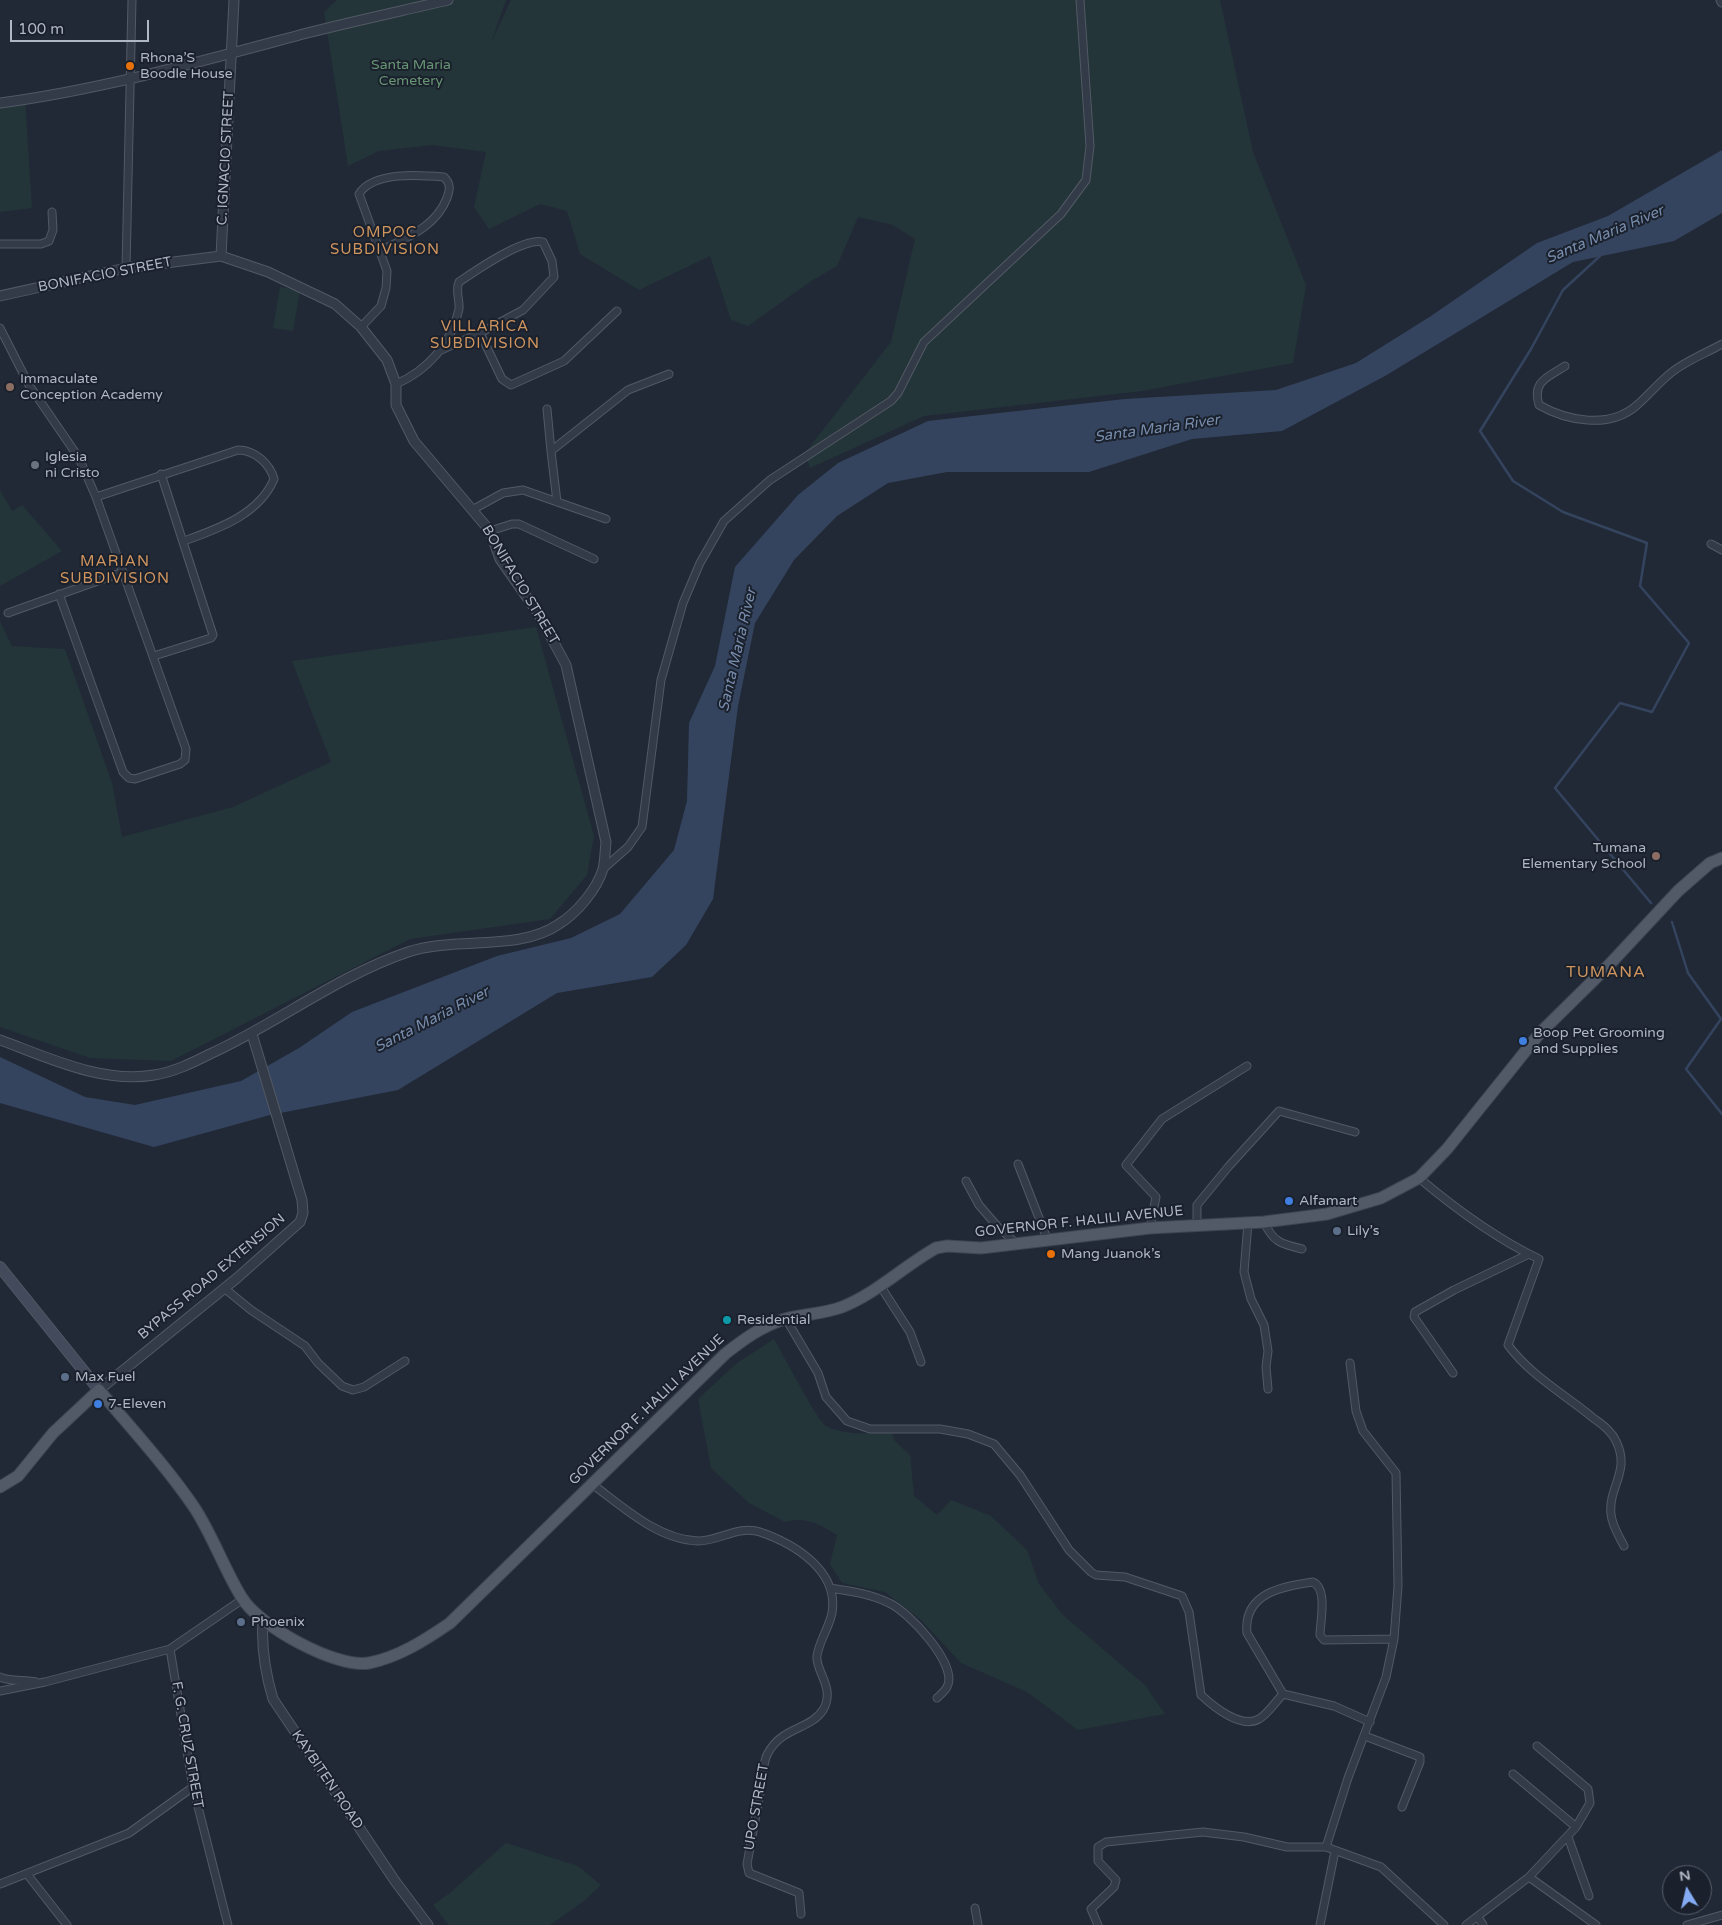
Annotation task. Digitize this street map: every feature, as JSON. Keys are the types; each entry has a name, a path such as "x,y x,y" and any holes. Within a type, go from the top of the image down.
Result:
{"main road":[{"name":"GOVERNOR F. HALILI AVENUE","path":"0,1267 195,1508 242,1599 277,1631 310,1649 358,1664 369,1663 405,1651 450,1623 725,1354 758,1330 786,1319 823,1313 842,1307 881,1287 936,1248 947,1246 981,1248 1150,1228 1264,1222 1327,1214 1381,1198 1419,1178 1447,1148 1540,1032 1609,965 1678,891 1710,863 1722,858"},
{"name":"BYPASS ROAD EXTENSION","path":"0,1487 18,1476 53,1433 99,1390"}],"street":[{"path":"126,268 132,0"},
{"name":"C. IGNACIO STREET","path":"221,256 234,0"},
{"path":"0,104 130,79 230,56 308,33 448,0"},
{"path":"0,1040 100,1073 153,1076 177,1069 252,1034 337,982 407,952 447,943 509,940 539,934 558,925 579,909 603,869 628,847 642,827 661,680 682,603 700,563 724,521 770,480 891,401 898,393 924,342 1061,214 1086,180 1090,146 1080,0"},
{"path":"361,327 380,306 386,288 387,271 360,199 362,190 380,180 404,175 444,177 448,181 450,189 442,209 435,218 424,229 380,251"},
{"path":"0,244 41,244 49,241 53,230 52,212"},
{"path":"396,384 418,373 439,351 456,320 459,307 459,282 508,252 538,241 544,242 552,261 554,277 523,310 480,334 439,351"},
{"name":"BONIFACIO STREET","path":"0,296 126,268 221,256 268,272 335,304 361,327 387,360 396,384 396,405 414,440 490,531 500,559 538,613 566,665 606,842 603,869"},
{"path":"480,334 502,380 511,385 564,361 617,311"},
{"path":"0,328 34,394 79,458 96,498 154,656 186,755 180,764 135,780 129,778 123,772 59,594"},
{"path":"1565,366 1538,386 1536,393 1539,405 1548,410 1589,421 1614,418 1634,408 1673,371 1722,344"},
{"path":"551,451 628,390 669,374"},
{"path":"547,409 557,502"},
{"path":"96,498 161,474 238,450 253,452 265,464 274,479 271,488 248,511 227,525 184,541"},
{"path":"154,656 211,638 213,634 161,474"},
{"path":"472,510 503,493 523,490 606,519"},
{"path":"490,531 518,524 594,560"},
{"path":"1711,544 1722,550"},
{"path":"8,613 123,572"},
{"name":"BYPASS ROAD EXTENSION","path":"99,1390 224,1288 300,1222 303,1213 302,1200 252,1034"},
{"path":"1150,1228 1156,1197 1126,1165 1162,1119 1247,1066"},
{"path":"1197,1225 1197,1205 1279,1111 1355,1132"},
{"path":"1018,1164 1048,1241"},
{"path":"1419,1178 1466,1216 1539,1259 1508,1345 1524,1364 1611,1432 1616,1440 1621,1462 1619,1480 1611,1502 1611,1515 1624,1546"},
{"path":"966,1180 979,1205 998,1227 1017,1244"},
{"path":"1264,1222 1271,1236 1285,1245 1302,1249"},
{"path":"1248,1223 1244,1272 1251,1299 1264,1326 1268,1352 1266,1367 1268,1389"},
{"path":"1453,1373 1414,1317 1415,1312 1454,1290 1529,1254"},
{"path":"881,1287 910,1332 921,1362"},
{"path":"224,1288 251,1310 305,1346 318,1363 342,1386 353,1390 364,1387 405,1360"},
{"path":"786,1319 818,1373 826,1397 847,1422 870,1430 949,1431 968,1434 994,1444 1020,1475 1069,1550 1090,1572 1096,1575 1125,1577 1182,1596 1189,1612 1199,1690 1207,1701 1236,1720 1249,1723 1260,1718 1283,1694"},
{"path":"1326,1847 1348,1778 1386,1678 1394,1639 1398,1586 1396,1473 1363,1431 1356,1411 1350,1363"},
{"name":"UPO STREET","path":"592,1484 642,1520 670,1535 697,1541 744,1530 758,1532 779,1540 804,1555 819,1568 830,1588 832,1610 829,1628 816,1657 828,1693 825,1706 815,1720 788,1731 767,1754 747,1864 749,1874 799,1893 801,1914"},
{"path":"1370,1722 1334,1706 1283,1694 1247,1633 1246,1622 1250,1610 1271,1590 1305,1583 1317,1584 1321,1594 1320,1635 1324,1640 1394,1639"},
{"path":"830,1588 864,1594 891,1603 916,1623 936,1647 949,1675 948,1687 937,1698"},
{"path":"0,1691 39,1683 170,1649 242,1599"},
{"name":"KAYBITEN ROAD","path":"263,1620 262,1638 265,1671 273,1698 395,1881 428,1925"},
{"name":"F. G. CRUZ STREET","path":"170,1649 193,1787 228,1925"},
{"path":"0,1676 5,1680 21,1679 39,1683"},
{"path":"1364,1736 1420,1757 1420,1762 1402,1806"},
{"path":"1466,1925 1529,1877 1568,1837 1590,1802 1588,1789 1537,1746"},
{"path":"1513,1774 1576,1827"},
{"path":"0,1884 129,1833 193,1787"},
{"path":"1098,1925 1091,1909 1114,1887 1116,1880 1098,1861 1098,1847 1106,1842 1203,1832 1244,1837 1287,1847 1326,1847 1381,1867 1444,1925"},
{"path":"1568,1837 1589,1896"},
{"path":"1320,1925 1336,1851"},
{"path":"27,1874 67,1925"},
{"path":"1529,1877 1596,1925"},
{"path":"976,1908 978,1925"},
{"path":"1687,1925 1722,1915"},
{"path":"1478,1917 1483,1925"}],"green space":[{"name":"Santa Maria Cemetery","path":"337,0 506,0 491,43 511,0 1220,0 1253,152 1306,285 1293,363 1142,391 924,416 810,468 805,453 891,342 915,239 893,225 858,217 837,266 811,281 748,326 731,320 710,256 639,290 580,254 567,211 540,204 489,229 474,207 486,152 432,145 379,151 348,166 324,12"},
{"path":"25,100 32,208 0,212 0,103"},
{"path":"280,287 300,290 293,331 273,328"},
{"path":"0,490 12,511 22,505 62,551 0,586"},
{"path":"0,621 12,646 65,649 112,783 122,837 233,807 331,762 292,661 536,627 594,836 587,875 550,919 410,939 171,1061 90,1058 0,1027"},
{"path":"774,1339 821,1421 826,1426 850,1433 892,1433 894,1440 910,1455 914,1496 937,1515 951,1500 991,1516 1027,1550 1039,1584 1063,1615 1145,1685 1165,1714 1078,1730 1027,1692 961,1663 920,1619 885,1592 842,1583 830,1564 837,1535 812,1522 793,1520 785,1522 749,1503 711,1468 698,1399 737,1363"},
{"path":"506,1843 578,1866 601,1885 584,1901 550,1925 449,1925 433,1905 450,1893"}],"water":[{"name":"Santa Maria River","path":"1722,150 1722,213 1674,241 1573,262 1385,376 1282,431 1192,439 1089,472 947,472 888,483 837,516 794,560 755,623 738,706 713,899 686,945 652,977 557,993 398,1090 270,1115 154,1147 0,1103 0,1057 85,1097 135,1105 241,1081 299,1048 352,1012 497,956 571,938 620,914 674,850 687,801 689,723 715,666 735,567 798,495 838,463 928,421 1125,399 1276,390 1356,363 1431,316 1537,243 1608,216"}],"waterway":[{"path":"1600,256 1563,290 1531,349 1480,431 1513,481 1563,512 1647,543 1640,586 1689,643 1652,712 1620,703 1555,788 1651,903"},
{"path":"1672,922 1688,973 1721,1019 1686,1069 1722,1114"}],"place":[{"name":"Rhona’S Boodle House","path":"130,66"},
{"name":"Immaculate Conception Academy","path":"10,387"},
{"name":"Iglesia ni Cristo","path":"35,465"},
{"name":"Tumana Elementary School","path":"1656,856"},
{"name":"Boop Pet Grooming and Supplies","path":"1523,1041"},
{"name":"Alfamart","path":"1289,1201"},
{"name":"Lily’s","path":"1337,1231"},
{"name":"Mang Juanok’s","path":"1051,1254"},
{"name":"Residential","path":"727,1320"},
{"name":"Max Fuel","path":"65,1377"},
{"name":"7-Eleven","path":"98,1404"},
{"name":"Phoenix","path":"241,1622"}],"district":[{"name":"OMPOC SUBDIVISION","path":"385,242"},
{"name":"VILLARICA SUBDIVISION","path":"485,336"},
{"name":"MARIAN SUBDIVISION","path":"115,570"},
{"name":"TUMANA","path":"1606,973"}]}
